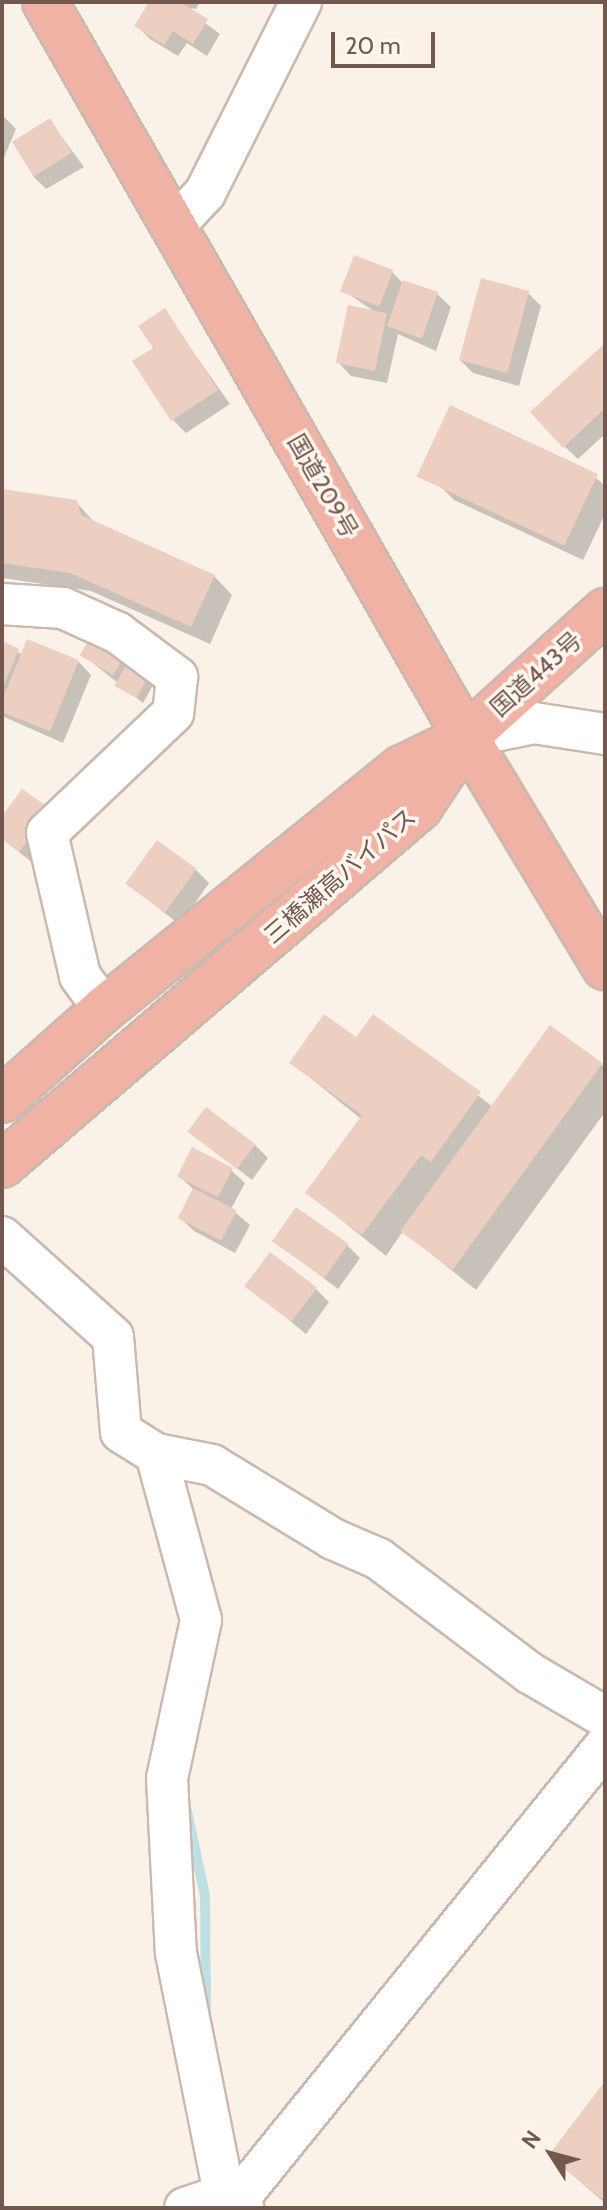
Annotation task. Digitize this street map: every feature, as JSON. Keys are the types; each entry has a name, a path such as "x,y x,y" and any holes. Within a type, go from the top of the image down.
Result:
{"highway":[{"name":"国道209号","path":"45,2 466,737 605,967"},
{"name":"国道443号","path":"466,737 605,611"},
{"name":"三橋瀬高バイパス","path":"2,1100 104,1009 402,768 466,737"},
{"name":"三橋瀬高バイパス","path":"2,1165 419,808 466,737"}],"street":[{"path":"175,225 205,193 301,2"},
{"path":"2,604 63,608 118,633 177,677 173,713 47,833 80,976 104,1009"},
{"path":"466,737 534,723 605,734"},
{"path":"2,1237 113,1337 121,1432 156,1454 212,1465 333,1539 379,1559 530,1673 605,1717"},
{"path":"156,1454 201,1620 167,1778 176,1953 210,2203 248,2187 605,1746"}],"building":[{"path":"149,2 180,2 208,19 193,44 173,31 164,45 134,26"},
{"path":"50,118 72,153 34,177 12,142"},
{"path":"354,255 393,270 379,306 340,291"},
{"path":"481,278 529,291 507,373 459,360"},
{"path":"403,280 438,292 422,338 387,326"},
{"path":"348,305 387,313 375,371 336,363"},
{"path":"165,308 218,390 171,421 132,361 153,348 138,326"},
{"path":"605,343 605,408 563,448 530,412"},
{"path":"450,405 598,474 564,545 417,477"},
{"path":"2,489 77,500 81,515 215,575 191,627 70,573 2,563"},
{"path":"93,633 126,653 113,675 80,655"},
{"path":"27,639 79,660 50,731 2,712 2,701"},
{"path":"2,641 19,649 2,689"},
{"path":"130,658 152,670 136,698 114,686"},
{"path":"22,789 51,809 19,852 2,839 2,816"},
{"path":"157,840 197,869 165,912 125,884"},
{"path":"324,1014 356,1037 373,1014 481,1092 431,1162 421,1155 362,1235 305,1193 362,1115 289,1063"},
{"path":"550,1025 603,1063 453,1270 400,1231"},
{"path":"206,1107 256,1144 237,1169 187,1132"},
{"path":"192,1147 233,1168 218,1197 177,1176"},
{"path":"193,1188 237,1210 221,1241 178,1218"},
{"path":"296,1207 348,1244 324,1278 272,1241"},
{"path":"270,1252 317,1288 291,1322 244,1286"},
{"path":"605,2081 605,2201 548,2156"}],"waterway":[{"path":"187,1811 205,1896 206,2013"}]}
